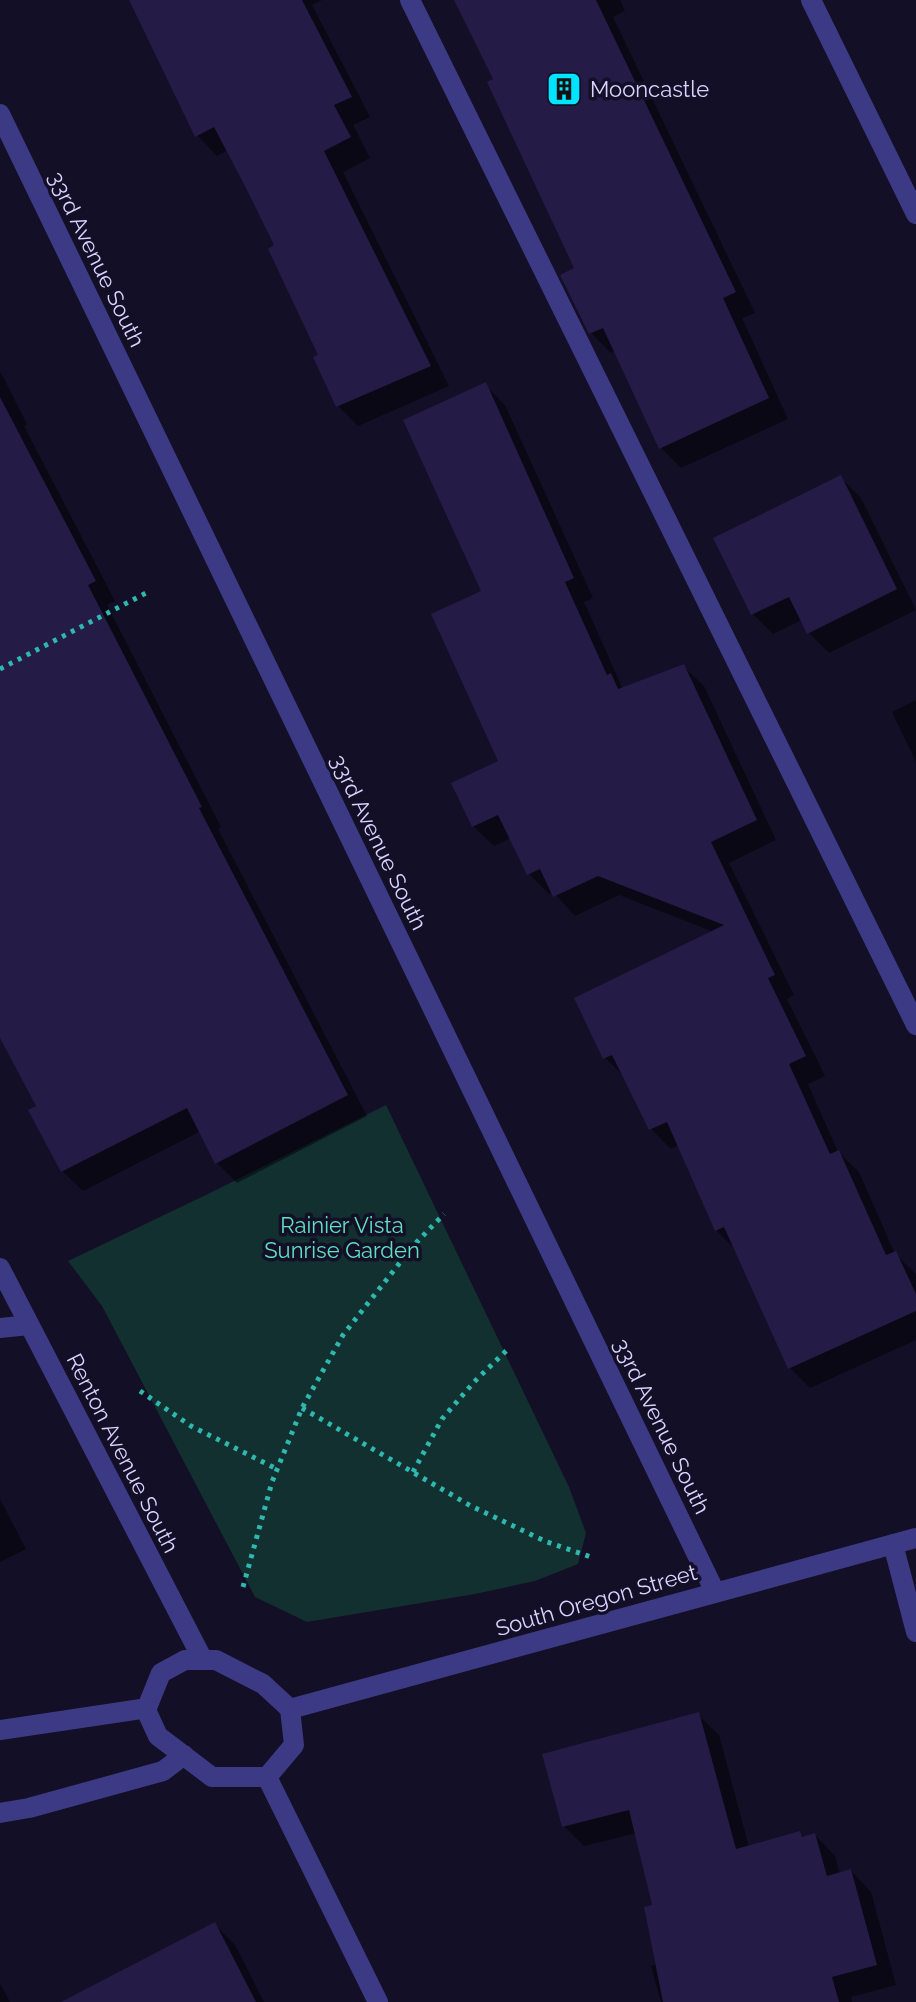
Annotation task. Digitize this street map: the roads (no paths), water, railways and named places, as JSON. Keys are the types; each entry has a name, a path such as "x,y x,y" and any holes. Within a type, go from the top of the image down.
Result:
{"street":[{"path":"410,0 916,1025"},
{"path":"811,0 916,214"},
{"name":"33rd Avenue South","path":"0,114 715,1592"},
{"name":"Renton Avenue South","path":"0,1268 203,1660"},
{"path":"0,1328 29,1325"},
{"name":"South Oregon Street","path":"290,1709 916,1538"},
{"path":"893,1544 916,1632"},
{"path":"185,1660 216,1660 263,1684 290,1709 294,1745 267,1777 212,1777 158,1736 146,1710 161,1673 185,1660"},
{"path":"0,1730 146,1710"},
{"path":"0,1813 163,1771 184,1755"},
{"path":"267,1777 378,2002"}],"place":[{"name":"Mooncastle","path":"564,89"}],"park label":[{"name":"Rainier Vista Sunrise Garden","path":"342,1238"}]}
